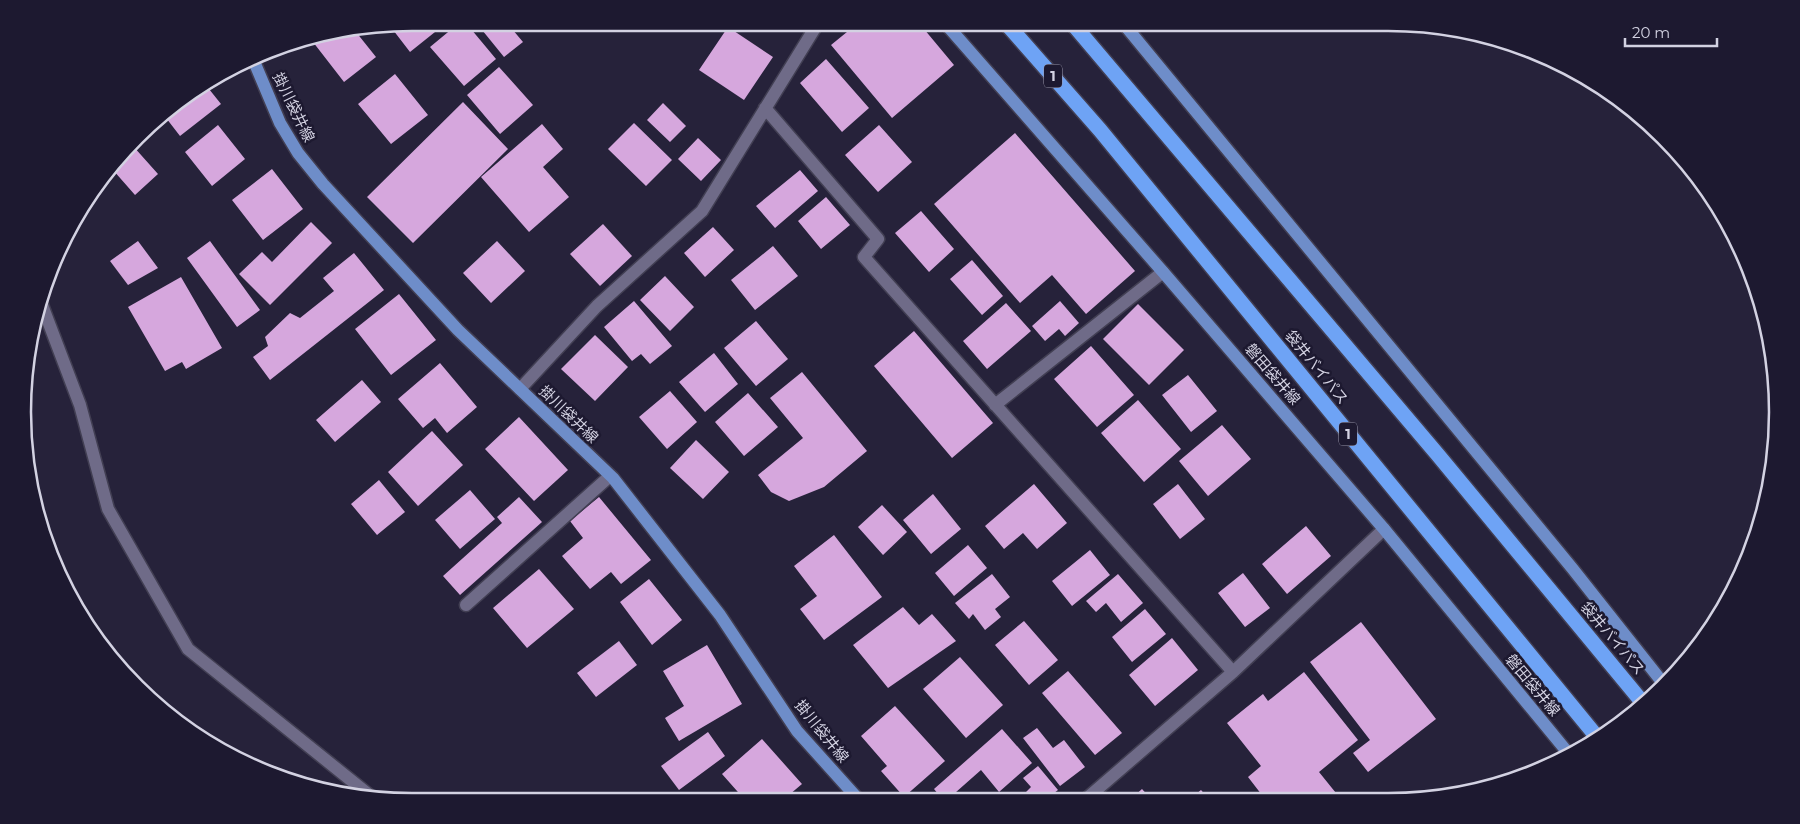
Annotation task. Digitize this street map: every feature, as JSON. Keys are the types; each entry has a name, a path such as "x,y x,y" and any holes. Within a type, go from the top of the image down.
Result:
{"highway":[{"name":"袋井バイパス","path":"1014,31 1100,130 1594,733"},
{"name":"袋井バイパス","path":"1080,31 1438,455 1639,698"}],"main road":[{"name":"磐田袋井線","path":"953,31 1384,529 1565,749"},
{"path":"1130,31 1572,568 1659,678"},
{"name":"掛川袋井線","path":"256,65 280,123 298,154 323,184 452,322 610,476 720,615 797,731 853,793"}],"street":[{"path":"520,389 597,306 702,211 812,31"},
{"path":"765,108 878,239 864,257 1233,672"},
{"path":"995,405 1163,272"},
{"path":"44,311 80,405 108,509 188,649 362,789"},
{"path":"466,605 610,476"},
{"path":"1093,793 1233,672 1384,529"}],"building":[{"path":"436,31 410,52 394,32"},
{"path":"449,31 473,31 496,59 464,86 430,47"},
{"path":"483,31 514,31 523,42 504,57"},
{"path":"725,31 734,31 773,57 744,100 699,70"},
{"path":"848,31 926,31 954,65 892,118 831,45"},
{"path":"359,36 376,57 344,82 314,44"},
{"path":"826,59 869,108 842,132 800,83"},
{"path":"499,67 533,105 500,134 467,95"},
{"path":"395,74 428,115 391,144 358,104"},
{"path":"209,89 221,104 180,136 168,120"},
{"path":"463,102 508,149 413,243 367,197"},
{"path":"663,103 686,126 670,142 647,120"},
{"path":"634,123 672,160 646,186 608,149"},
{"path":"542,124 563,149 543,167 569,197 529,232 481,177"},
{"path":"218,125 245,159 212,186 185,152"},
{"path":"879,125 912,162 878,192 845,155"},
{"path":"1015,133 1135,271 1086,314 1052,275 1020,303 934,204"},
{"path":"698,138 721,160 701,181 678,159"},
{"path":"136,150 158,174 135,195 116,173"},
{"path":"272,169 303,209 263,240 232,200"},
{"path":"800,170 818,191 775,228 756,206"},
{"path":"826,197 850,225 821,249 798,221"},
{"path":"921,211 954,249 929,272 895,233"},
{"path":"311,222 332,243 270,305 239,274 262,252 272,262"},
{"path":"603,224 632,256 600,286 570,254"},
{"path":"713,227 734,250 705,277 684,253"},
{"path":"138,241 158,268 128,285 110,261"},
{"path":"210,241 260,310 237,327 187,258"},
{"path":"497,241 525,271 491,303 463,273"},
{"path":"773,246 798,276 755,310 731,280"},
{"path":"354,253 384,290 270,380 253,357 268,346 265,337 290,313 300,318 334,291 323,278"},
{"path":"972,260 1003,296 982,315 950,279"},
{"path":"665,276 694,307 670,331 640,300"},
{"path":"181,277 222,348 186,369 182,362 165,371 128,307"},
{"path":"399,294 436,340 391,375 355,329"},
{"path":"634,301 672,346 650,364 641,354 632,361 604,327"},
{"path":"1060,301 1079,323 1065,336 1059,329 1045,341 1032,326"},
{"path":"1006,303 1031,331 987,369 963,341"},
{"path":"1138,304 1184,350 1149,385 1103,339"},
{"path":"756,321 788,359 756,386 724,348"},
{"path":"914,331 993,423 952,458 874,366"},
{"path":"595,335 628,367 595,401 561,369"},
{"path":"1091,346 1134,395 1097,427 1054,379"},
{"path":"714,353 738,384 705,412 679,382"},
{"path":"440,363 477,407 447,433 435,418 423,428 398,399"},
{"path":"802,372 867,451 824,487 789,501 771,492 758,475 803,438 770,398"},
{"path":"1188,375 1217,411 1191,432 1162,395"},
{"path":"362,380 381,402 335,442 316,420"},
{"path":"670,391 697,422 667,449 639,417"},
{"path":"748,393 778,427 744,456 715,422"},
{"path":"1138,400 1181,449 1144,482 1101,433"},
{"path":"519,417 568,470 534,501 485,449"},
{"path":"1222,425 1251,459 1208,496 1179,461"},
{"path":"432,431 463,465 418,506 388,472"},
{"path":"696,440 729,472 703,499 670,468"},
{"path":"379,480 405,512 377,535 351,504"},
{"path":"1034,484 1067,523 1037,549 1023,533 1004,549 985,526"},
{"path":"1178,484 1205,519 1180,539 1153,504"},
{"path":"470,490 495,519 460,549 435,520"},
{"path":"933,494 961,529 931,554 903,520"},
{"path":"519,497 542,522 460,595 443,576 502,523 497,517"},
{"path":"599,497 651,560 621,584 611,572 590,589 562,556 583,538 570,521"},
{"path":"882,505 907,532 883,555 858,527"},
{"path":"1306,526 1331,556 1287,594 1262,564"},
{"path":"834,535 882,597 824,640 800,609 817,596 794,566"},
{"path":"968,545 987,568 954,596 935,573"},
{"path":"1090,550 1110,575 1072,606 1052,581"},
{"path":"539,569 574,609 527,648 493,608"},
{"path":"1243,573 1270,608 1245,627 1218,593"},
{"path":"992,574 1010,597 995,609 1001,617 985,630 973,614 969,619 955,603"},
{"path":"1118,574 1143,603 1121,622 1106,603 1096,612 1086,601"},
{"path":"649,579 682,620 652,645 620,602"},
{"path":"903,607 919,625 932,614 956,641 888,688 853,645"},
{"path":"1145,609 1166,634 1132,662 1112,637"},
{"path":"1024,621 1058,660 1029,685 995,645"},
{"path":"1361,622 1436,719 1368,772 1353,753 1370,740 1310,662"},
{"path":"1172,638 1198,670 1155,706 1129,675"},
{"path":"619,641 637,665 596,697 577,673"},
{"path":"707,645 742,704 679,741 665,718 684,706 663,671"},
{"path":"960,657 1003,705 966,738 923,689"},
{"path":"1068,671 1122,733 1095,755 1042,693"},
{"path":"1304,672 1358,740 1319,772 1336,793 1260,793 1248,777 1261,766 1227,723 1263,694 1268,701"},
{"path":"895,706 945,761 909,793 900,793 881,771 887,766 861,736"},
{"path":"1037,728 1053,748 1064,740 1085,767 1060,786 1023,738"},
{"path":"1002,729 1032,763 999,792 981,770 955,793 937,793 934,789"},
{"path":"708,732 725,756 679,790 661,766"},
{"path":"762,739 802,784 791,793 739,793 722,774"},
{"path":"1038,766 1058,790 1054,793 1025,793 1031,787 1023,778"},
{"path":"1142,789 1146,793 1138,793"}]}
